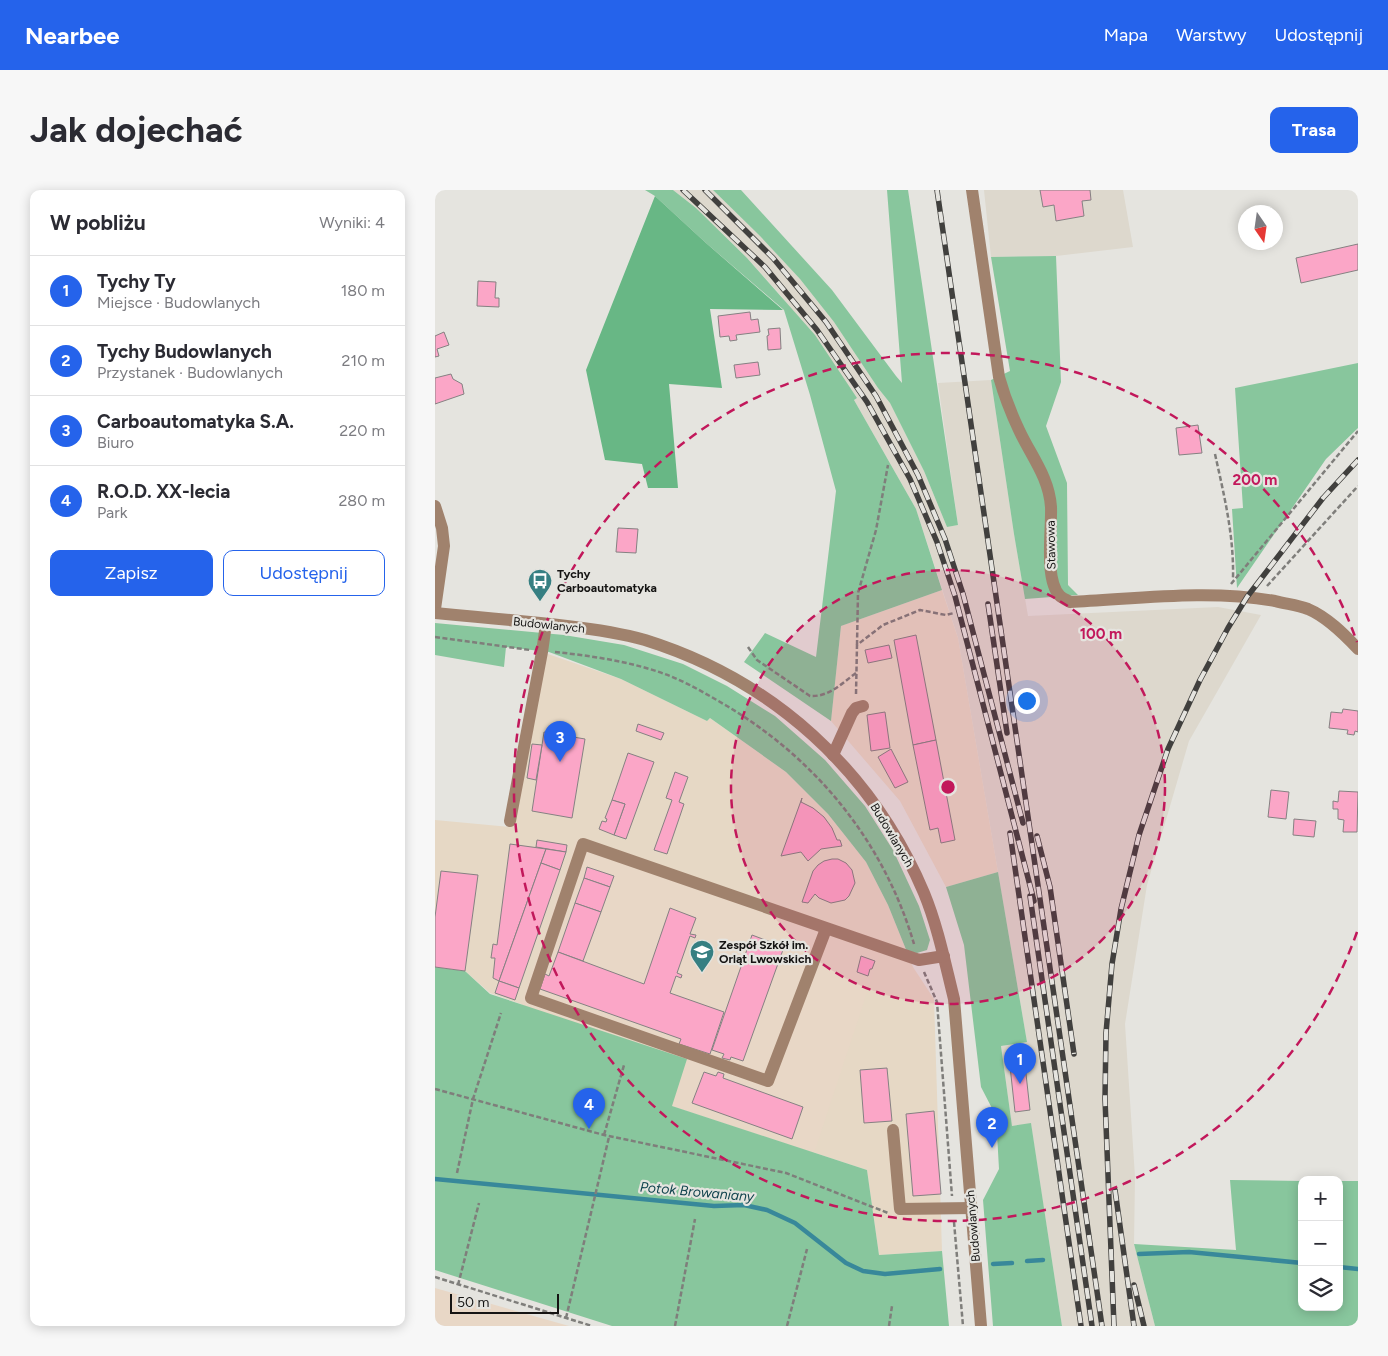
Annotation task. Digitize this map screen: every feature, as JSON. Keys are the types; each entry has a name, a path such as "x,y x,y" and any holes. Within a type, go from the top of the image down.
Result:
{"street":[{"name":"Stawowa","path":"972,190 999,377 1019,430 1039,464 1045,479 1051,507 1050,565 1052,581 1060,596 1070,602 1226,596 1256,598 1297,606 1314,612 1339,630 1358,649"},
{"path":"435,506 442,528 444,546 435,609"},
{"name":"Budowlanych","path":"435,613 599,630 643,640 693,657 759,692 795,718 833,754 881,811 910,862 924,895 944,956 954,999 981,1326"},
{"path":"510,821 546,624"},
{"path":"833,754 859,707"},
{"path":"826,929 768,1081 531,998 583,844 919,960 944,956"},
{"path":"893,1130 900,1210 972,1208"}],"path":[{"path":"1226,596 1233,580 1358,431"},
{"path":"1215,454 1230,523 1233,580"},
{"path":"859,707 856,672 858,593 876,530 887,465"},
{"path":"1256,598 1358,486"},
{"path":"857,646 883,624 920,610 946,615 954,613"},
{"path":"435,637 542,652 599,657 669,676 707,695 775,738 804,763 849,814 883,865 898,896 919,960 937,1002 963,1326"},
{"path":"748,647 757,660 810,696 820,697 829,693 856,672"},
{"path":"457,1173 473,1099 501,1013"},
{"path":"603,1136 624,1064"},
{"path":"435,1089 603,1136 786,1174 890,1214 900,1210"},
{"path":"565,1318 609,1136"},
{"path":"459,1285 479,1203"},
{"path":"675,1326 695,1219"},
{"path":"787,1326 807,1249"},
{"path":"435,1278 591,1326"},
{"path":"889,1326 892,1306"}],"shaded area":[{"path":"673,190 713,190 800,279 834,322 890,403 924,471 947,527 958,525 938,383 991,380 1028,616 1218,607 1261,615 1189,741 1147,885 1125,1024 1135,1177 1134,1244 1155,1326 1062,1326 1031,1124 1012,1126 1001,1046 1027,1042 958,638 916,509 854,400 857,398 782,297 747,258 696,208"},
{"path":"984,190 1123,190 1133,247 1056,256 991,257"},
{"path":"942,590 958,638 998,872 946,887 900,801 831,721 841,626"},
{"path":"542,652 621,679 707,721 710,718 786,772 828,814 866,862 888,905 913,967 934,999 942,1251 879,1255 867,1170 672,1106 521,1004 490,993 465,971 435,967 435,820 510,827"},
{"name":"Zespół Szkół im. Orląt Lwowskich","path":"576,839 884,941 814,1153 672,1106 687,1060 521,1004"},
{"path":"435,1288 569,1326 435,1326"}],"green space":[{"path":"645,190 673,190 696,208 747,258 815,335 857,398 854,400 916,509 942,590 841,626 831,721 744,662 765,633 816,657 836,491 810,395 784,310 655,196"},
{"path":"713,190 741,190 832,290 902,383 887,190 908,190 958,525 947,527 924,471 890,403 834,322 800,279"},
{"path":"655,196 783,310 710,309 722,388 669,384 678,488 648,488 642,464 605,460 586,370"},
{"path":"1056,256 1061,382 1046,426 1067,483 1068,585 1078,595 1025,599 991,380 1010,371 991,257"},
{"path":"1358,363 1358,428 1326,459 1237,588 1232,509 1243,508 1235,388"},
{"path":"435,623 564,635 624,645 683,664 727,686 775,716 825,760 865,806 893,850 919,906 930,940 927,950 917,953 907,952 888,905 866,862 828,814 786,772 710,718 707,721 621,679 549,652 506,647 504,667 435,655"},
{"path":"998,872 1027,1042 1001,1046 1012,1126 1031,1123 1062,1326 993,1326 983,1200 999,1169 996,1116 981,1087 964,945 946,887"},
{"path":"435,967 465,971 490,994 687,1059 672,1106 867,1170 879,1255 942,1251 949,1326 612,1326 435,1270"},
{"path":"1230,1180 1298,1181 1298,1311 1343,1311 1343,1181 1358,1181 1358,1326 1155,1326 1134,1244 1236,1250"}],"building":[{"path":"1040,190 1090,190 1091,200 1082,201 1084,216 1056,221 1054,205 1043,207"},
{"path":"1358,244 1358,270 1301,283 1296,258"},
{"path":"478,281 496,282 495,298 499,298 499,307 477,306"},
{"path":"750,312 751,320 758,319 760,332 736,335 737,340 730,341 729,336 720,337 718,316"},
{"path":"780,328 781,349 768,350 768,329"},
{"path":"444,332 449,345 437,349 439,356 435,357 435,336"},
{"path":"758,362 760,375 736,378 734,365"},
{"path":"451,374 453,379 462,384 464,394 435,404 435,378"},
{"path":"1198,425 1202,453 1179,455 1176,428"},
{"path":"618,528 638,529 636,553 616,552"},
{"path":"916,635 936,740 913,745 894,640"},
{"path":"889,645 892,658 868,663 865,650"},
{"path":"1343,709 1358,711 1358,732 1355,731 1354,735 1347,734 1348,730 1329,728 1331,712 1342,713"},
{"path":"885,712 890,748 871,751 867,715"},
{"path":"638,724 664,733 661,740 636,731"},
{"path":"544,732 585,739 572,818 532,811"},
{"path":"936,740 955,840 941,843 938,828 930,830 913,745"},
{"path":"532,744 542,745 536,780 527,778"},
{"path":"891,749 908,782 895,788 878,757"},
{"path":"628,753 654,762 626,839 614,835 625,804 612,800"},
{"path":"675,772 688,777 679,802 684,804 667,854 654,850 672,800 666,798"},
{"path":"1271,790 1289,792 1286,819 1268,817"},
{"path":"1339,791 1358,792 1357,832 1343,832 1344,820 1338,819 1338,809 1333,809 1333,801 1338,802"},
{"path":"802,798 801,802 813,808 824,817 842,846 821,849 808,861 801,852 781,856"},
{"path":"612,800 625,804 614,835 599,829 602,821 606,822 607,819 605,818"},
{"path":"1294,819 1316,821 1314,837 1293,835"},
{"path":"537,840 567,845 566,852 536,847"},
{"path":"510,844 546,849 499,981 493,978 495,958 491,958 493,944 497,945"},
{"path":"546,849 566,852 560,870 541,863"},
{"path":"838,859 846,863 852,870 855,883 849,896 845,900 831,903 819,898 815,894 808,903 802,902 813,871 824,861"},
{"path":"541,863 560,870 519,988 499,981"},
{"path":"587,867 614,876 610,887 584,878"},
{"path":"441,871 478,875 465,971 435,967 435,917"},
{"path":"584,878 610,887 601,912 575,903"},
{"path":"575,903 601,912 583,961 558,952"},
{"path":"670,908 696,918 690,934 696,935 695,938 690,936 677,973 682,975 681,978 676,976 670,993 724,1012 710,1054 679,1044 681,1039 540,989 545,974 549,976 558,952 644,984"},
{"path":"752,935 784,947 743,1061 731,1057 730,1060 722,1058 724,1054 712,1050"},
{"path":"861,956 875,961 868,976 857,972"},
{"path":"499,981 519,988 515,1000 495,993"},
{"path":"1024,1056 1030,1110 1015,1112 1009,1057"},
{"path":"887,1068 892,1121 864,1123 860,1070"},
{"path":"704,1072 716,1076 718,1072 724,1074 723,1078 803,1107 792,1139 692,1103"},
{"path":"934,1111 941,1194 913,1196 906,1114"}],"waterway":[{"name":"Potok Browaniany","path":"435,1179 714,1206 744,1205 767,1210 795,1223 846,1263 863,1271 885,1274 940,1269"},
{"path":"1139,1254 1189,1252 1298,1263"},
{"name":"Potok Browaniany","path":"1027,1261 1043,1260"},
{"name":"Potok Browaniany","path":"993,1264 1012,1263"},
{"path":"1343,1267 1358,1269"}],"railway":[{"path":"683,190 765,267 817,330 867,402 910,479 937,542 955,596 1034,901"},
{"path":"705,190 773,258 826,322 876,396 918,475 945,539 963,594 1023,823"},
{"path":"937,190 1102,1326"},
{"path":"1114,1326 1105,1099 1106,1033 1112,964 1121,909 1139,835 1168,749 1200,680 1228,628 1247,597 1323,498 1358,460"},
{"path":"988,604 1007,733"},
{"path":"1010,833 1081,1326"},
{"path":"1037,836 1050,887 1074,1054"},
{"path":"1030,896 1092,1326"},
{"path":"1115,1190 1134,1326"},
{"path":"1134,1285 1144,1326"}],"place":[{"name":"Tychy Carboautomatyka","path":"540,602"},
{"name":"Carboautomatyka S.A.","path":"560,762"},
{"name":"Zespół Szkół im. Orląt Lwowskich","path":"702,973"},
{"name":"Tychy Ty","path":"1020,1084"},
{"name":"R.O.D. XX-lecia","path":"589,1129"},
{"name":"Tychy Budowlanych","path":"992,1148"}]}
